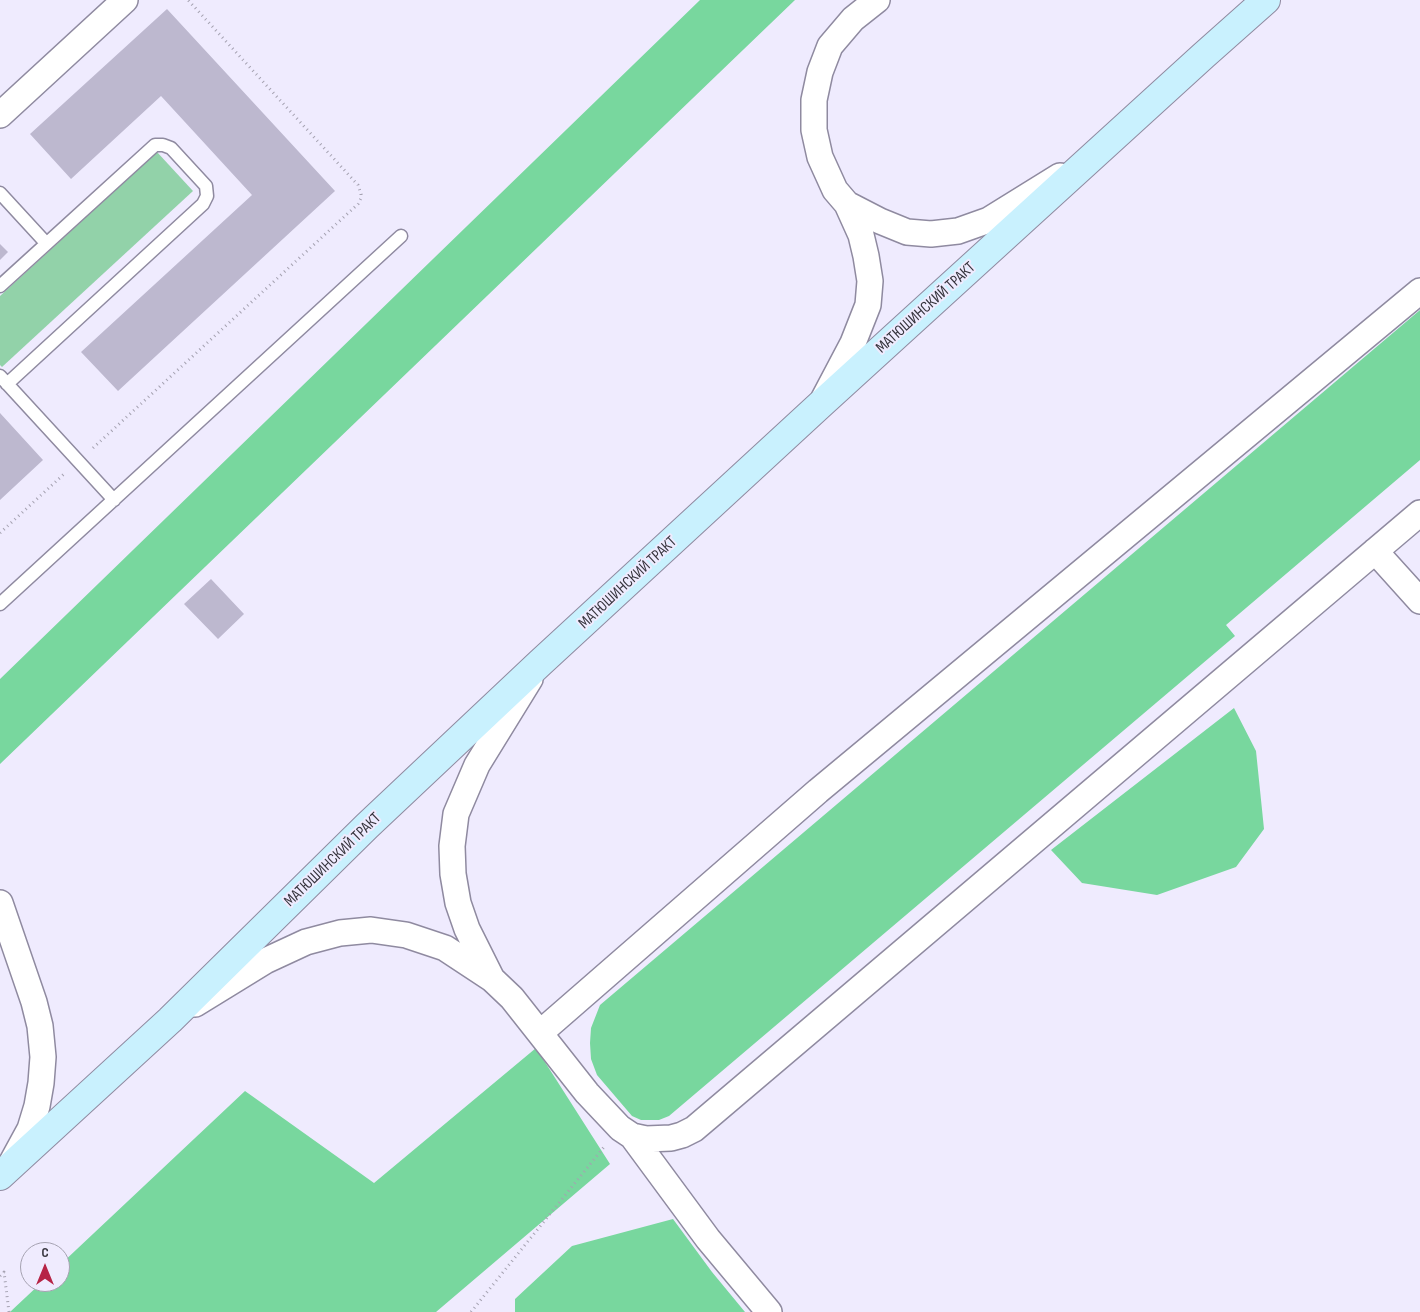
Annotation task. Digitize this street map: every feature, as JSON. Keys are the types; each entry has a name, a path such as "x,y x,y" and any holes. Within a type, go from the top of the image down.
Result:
{"main road":[{"name":"МАТЮШИНСКИЙ ТРАКТ","path":"5,1171 170,1020 367,826 540,663 820,404 1266,0"}],"street":[{"path":"0,115 125,0"},
{"path":"820,404 853,343 868,305 870,281 860,235 847,204 836,190 820,157 814,130 814,100 820,72 830,46 853,19 877,0"},
{"path":"847,204 907,232 931,234 958,231 989,220 1094,155"},
{"path":"540,1033 818,791 1420,291"},
{"path":"626,1132 646,1139 671,1138 694,1129 1420,513"},
{"path":"1375,551 1420,601"},
{"path":"492,979 467,929 458,904 453,874 452,846 456,814 476,765 540,663"},
{"path":"0,902 34,1002 40,1026 43,1057 37,1106 30,1129 5,1171"},
{"path":"170,1020 265,961 306,942 340,933 371,930 406,935 445,948 492,979 512,998 588,1093 626,1132 708,1239 769,1312"}],"lane":[{"path":"0,286 155,145 172,148 206,186 207,196 203,204 3,380 114,500"},
{"path":"0,193 46,243"},
{"path":"0,604 401,236"}],"path":[{"path":"0,533 358,204 361,198 358,185 188,0"},
{"path":"471,1312 626,1132"},
{"path":"0,1276 4,1272 9,1312"}],"green space":[{"path":"700,0 795,0 0,764 0,679"},
{"path":"157,152 193,191 2,367 0,365 0,296"},
{"path":"1420,310 1420,460 1226,625 1235,636 669,1116 659,1120 641,1120 632,1116 597,1075 591,1059 591,1028 600,1005"},
{"path":"1234,708 1256,751 1264,829 1236,867 1157,895 1082,883 1051,850"},
{"path":"536,1048 610,1164 436,1312 10,1312 31,1292 70,1292 70,1256 245,1091 374,1183"},
{"path":"673,1219 712,1272 745,1312 515,1312 515,1299 572,1246"}],"building":[{"path":"167,9 335,191 118,391 81,352 252,195 161,96 71,179 30,134"},
{"path":"0,244 8,252 0,260"},
{"path":"0,413 43,460 0,500"},
{"path":"211,579 244,614 218,639 184,604"}]}
